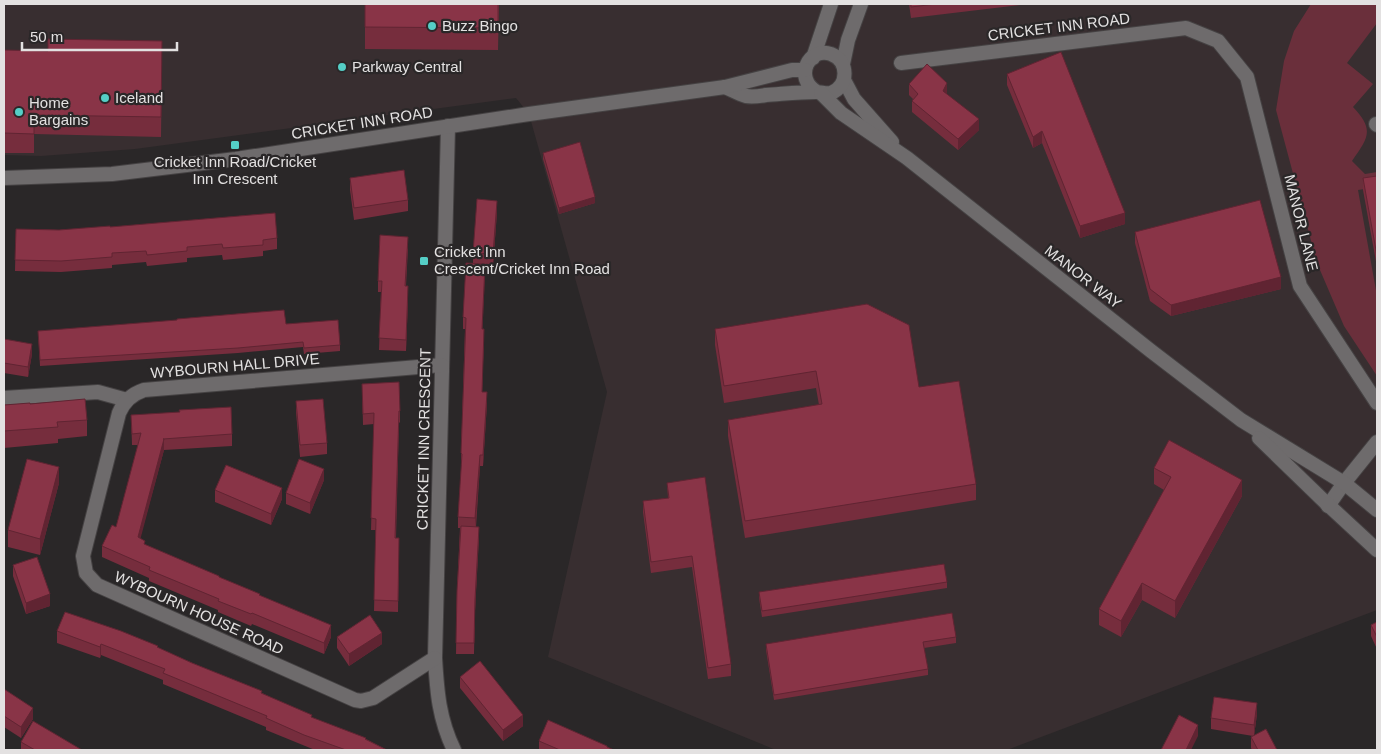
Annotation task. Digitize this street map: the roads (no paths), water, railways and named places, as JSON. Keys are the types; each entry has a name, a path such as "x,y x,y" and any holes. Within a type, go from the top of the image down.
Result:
{"street":[{"path":"813,58 831,4"},
{"name":"MANOR WAY","path":"861,4 846,44 843,64 844,80 854,99 906,158"},
{"name":"CRICKET INN ROAD","path":"901,63 1186,28 1218,41"},
{"name":"MANOR LANE","path":"1218,41 1247,77 1300,286 1377,403"},
{"path":"805,70 813,58 822,53 832,54 843,64"},
{"name":"CRICKET INN ROAD","path":"4,178 112,174 236,159 529,114 725,87 792,70 805,70"},
{"name":"MANOR WAY","path":"805,70 806,82 841,113 906,158 1241,420 1344,483 1377,510"},
{"path":"819,93 833,92 840,87 844,80"},
{"name":"CRICKET INN ROAD","path":"725,87 748,96 819,93"},
{"name":"CRICKET INN CRESCENT","path":"448,126 435,658 437,696 441,719 454,750"},
{"name":"WYBOURN HALL DRIVE","path":"126,400 135,393 144,390 442,365"},
{"path":"4,398 98,392 126,400"},
{"name":"WYBOURN HOUSE ROAD","path":"126,400 119,413 83,556 86,573 96,585 355,700 361,701 373,698 435,658"},
{"name":"MANOR WAY","path":"1241,420 1328,506 1377,550"},
{"path":"1328,506 1377,442"}],"place":[{"name":"Buzz Bingo","path":"432,26"},
{"name":"Parkway Central","path":"342,67"},
{"name":"Iceland","path":"105,98"},
{"name":"Home Bargains","path":"19,112"},
{"name":"Cricket Inn Road/Cricket Inn Crescent","path":"235,145"},
{"name":"Cricket Inn Crescent/Cricket Inn Road","path":"424,261"}]}
